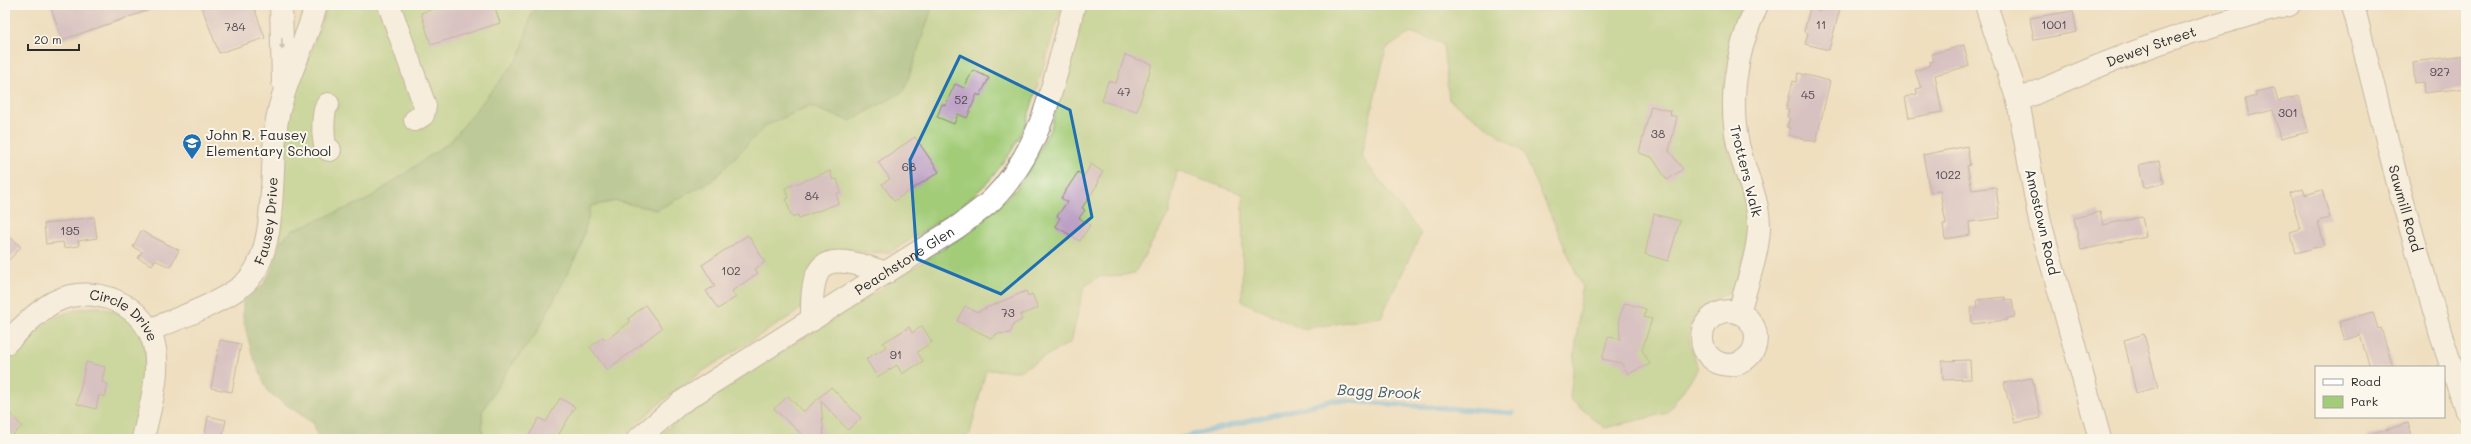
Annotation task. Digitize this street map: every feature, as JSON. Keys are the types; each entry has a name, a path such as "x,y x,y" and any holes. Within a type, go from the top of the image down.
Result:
{"street":[{"path":"281,5 284,92"},
{"name":"Fausey Drive","path":"149,330 228,294 248,280 255,271 267,237 277,122 284,92 316,5"},
{"path":"389,5 425,106 423,115 415,120"},
{"name":"Peachstone Glen","path":"638,439 680,403 956,228 992,200 1020,164 1041,123 1074,5"},
{"name":"Trotters Walk","path":"1739,313 1753,262 1759,227 1754,192 1736,136 1733,101 1745,41 1757,5"},
{"name":"Amostown Road","path":"1986,5 2018,101 2040,222 2100,439"},
{"name":"Dewey Street","path":"2018,101 2078,74 2160,42 2223,22 2289,5"},
{"name":"Sawmill Road","path":"2353,5 2398,184 2441,335 2466,410"},
{"path":"328,104 324,110 324,144 330,150"},
{"path":"812,320 814,286 819,270 830,262 845,262 864,265 886,273"},
{"name":"Circle Drive","path":"5,344 49,306 74,296 104,296 138,315 149,330 156,349 156,376 143,439"}],"highlighted area":[{"path":"960,56 1070,110 1092,217 1001,294 917,259 910,160"}],"green space":[{"path":"328,5 542,5 532,12 520,56 451,141 367,200 293,230 280,242 289,111"},
{"path":"542,5 933,5 904,91 850,121 809,106 765,126 713,180 657,210 616,201 591,206 580,249 536,334 506,372 482,412 483,439 318,439 314,424 268,392 252,354 243,318 243,301 263,285 273,267 280,242 293,230 367,200 451,141 520,56 532,12"},
{"path":"933,5 1062,5 1026,124 1011,152 990,180 961,207 891,252 868,253 850,249 825,254 803,296 801,308 682,386 661,402 623,439 483,439 482,412 506,372 536,334 580,249 591,206 616,201 657,210 713,180 765,126 809,106 850,121 904,91"},
{"path":"1087,5 1742,5 1728,57 1723,109 1724,127 1728,149 1738,176 1746,207 1748,228 1746,249 1733,288 1703,308 1692,322 1690,330 1691,348 1699,368 1667,413 1605,428 1570,399 1582,286 1523,152 1449,100 1443,44 1411,32 1386,49 1361,156 1421,234 1381,317 1302,329 1242,301 1243,194 1177,171 1169,213 1134,274 1098,277 1084,287 1071,342 1019,371 986,370 970,434 961,439 654,439 694,408 968,233 1018,187 1032,165 1051,127"},
{"path":"99,307 119,314 130,320 139,331 144,344 146,360 145,376 132,439 5,439 5,359 47,323 70,312 83,308"}],"building":[{"path":"50,5 158,5 158,7 62,40"},
{"path":"201,5 253,5 265,38 219,53"},
{"path":"444,5 494,5 500,23 431,45 421,13"},
{"path":"1820,5 1841,5 1829,50 1805,44 1808,33 1804,32 1810,8 1819,11"},
{"path":"2073,11 2077,32 2034,40 2030,18"},
{"path":"1964,45 1969,66 1935,75 1942,112 1909,118 1905,97 1917,94 1916,89 1921,88 1915,71 1931,65 1930,62 1934,61 1932,54"},
{"path":"1125,55 1152,64 1137,111 1102,101 1108,81 1116,83"},
{"path":"2466,55 2466,88 2424,93 2423,82 2415,83 2413,62"},
{"path":"973,70 989,78 980,96 977,94 967,118 958,114 954,124 937,117 942,104 945,106 955,84 964,88"},
{"path":"1798,73 1830,81 1816,142 1788,135 1790,128 1787,127 1790,118 1787,117 1789,109 1786,109 1793,81 1796,82"},
{"path":"2274,88 2278,101 2299,96 2308,132 2280,139 2273,110 2249,116 2245,99 2257,96 2255,92"},
{"path":"1651,106 1671,111 1670,115 1677,117 1669,151 1683,169 1667,180 1652,157 1639,153"},
{"path":"915,137 939,172 894,201 882,184 890,179 878,162"},
{"path":"1967,146 1970,165 1967,166 1972,190 1996,187 2000,218 1969,222 1970,235 1945,239 1943,224 1946,224 1940,191 1930,192 1923,155"},
{"path":"2159,161 2164,183 2144,188 2139,166"},
{"path":"1091,164 1103,172 1097,181 1099,182 1082,208 1085,210 1079,218 1090,225 1080,241 1055,226 1060,218 1057,216 1067,202 1061,198 1078,172 1084,176"},
{"path":"830,171 833,180 837,179 841,192 836,194 839,203 799,218 798,215 792,217 786,199 789,198 785,188"},
{"path":"2303,189 2305,195 2322,190 2330,218 2318,221 2324,245 2296,253 2290,232 2300,229 2290,193"},
{"path":"2100,212 2103,225 2142,217 2146,236 2081,250 2074,218"},
{"path":"1654,214 1680,221 1668,261 1645,254"},
{"path":"94,217 97,238 78,241 79,246 64,248 63,242 46,244 44,224"},
{"path":"141,231 179,250 170,267 155,260 152,265 138,258 142,252 133,247"},
{"path":"5,232 21,247 5,264"},
{"path":"748,235 765,262 755,269 758,273 732,291 736,297 718,309 706,291 715,286 702,265"},
{"path":"1026,291 1028,296 1032,294 1038,308 1020,315 1022,320 1014,324 1010,333 996,334 993,339 957,321 965,306 977,312"},
{"path":"2005,297 2005,300 2012,299 2015,317 2007,318 2007,320 1972,324 1971,308 1978,307 1977,300"},
{"path":"1625,303 1646,309 1644,317 1652,319 1642,350 1650,364 1628,374 1621,363 1602,359 1608,337 1620,339 1619,318"},
{"path":"645,305 662,328 607,370 590,347 603,337 606,340 630,322 628,319"},
{"path":"2373,312 2378,329 2381,328 2393,366 2370,366 2360,335 2345,340 2339,322"},
{"path":"922,326 932,342 917,352 923,361 902,374 897,365 877,377 866,359 886,347 883,343 909,327 912,333"},
{"path":"2144,334 2158,387 2136,393 2124,340"},
{"path":"220,340 241,344 232,392 211,388"},
{"path":"1970,360 1971,379 1943,380 1942,361"},
{"path":"86,362 105,367 102,382 108,384 105,397 99,395 96,409 77,404"},
{"path":"2032,378 2041,418 2014,423 2004,383"},
{"path":"831,387 861,418 848,430 821,401 824,439 807,439 774,409 788,396 803,412"},
{"path":"560,398 575,407 556,439 527,439 539,418 546,422"},
{"path":"5,408 22,426 9,439 5,439"},
{"path":"208,416 226,420 222,439 204,439"},
{"path":"2408,423 2413,439 2367,439 2367,436"}],"waterway":[{"name":"Bagg Brook","path":"1176,439 1333,400 1513,413"}],"place":[{"name":"John R. Fausey Elementary School","path":"192,160"}]}
